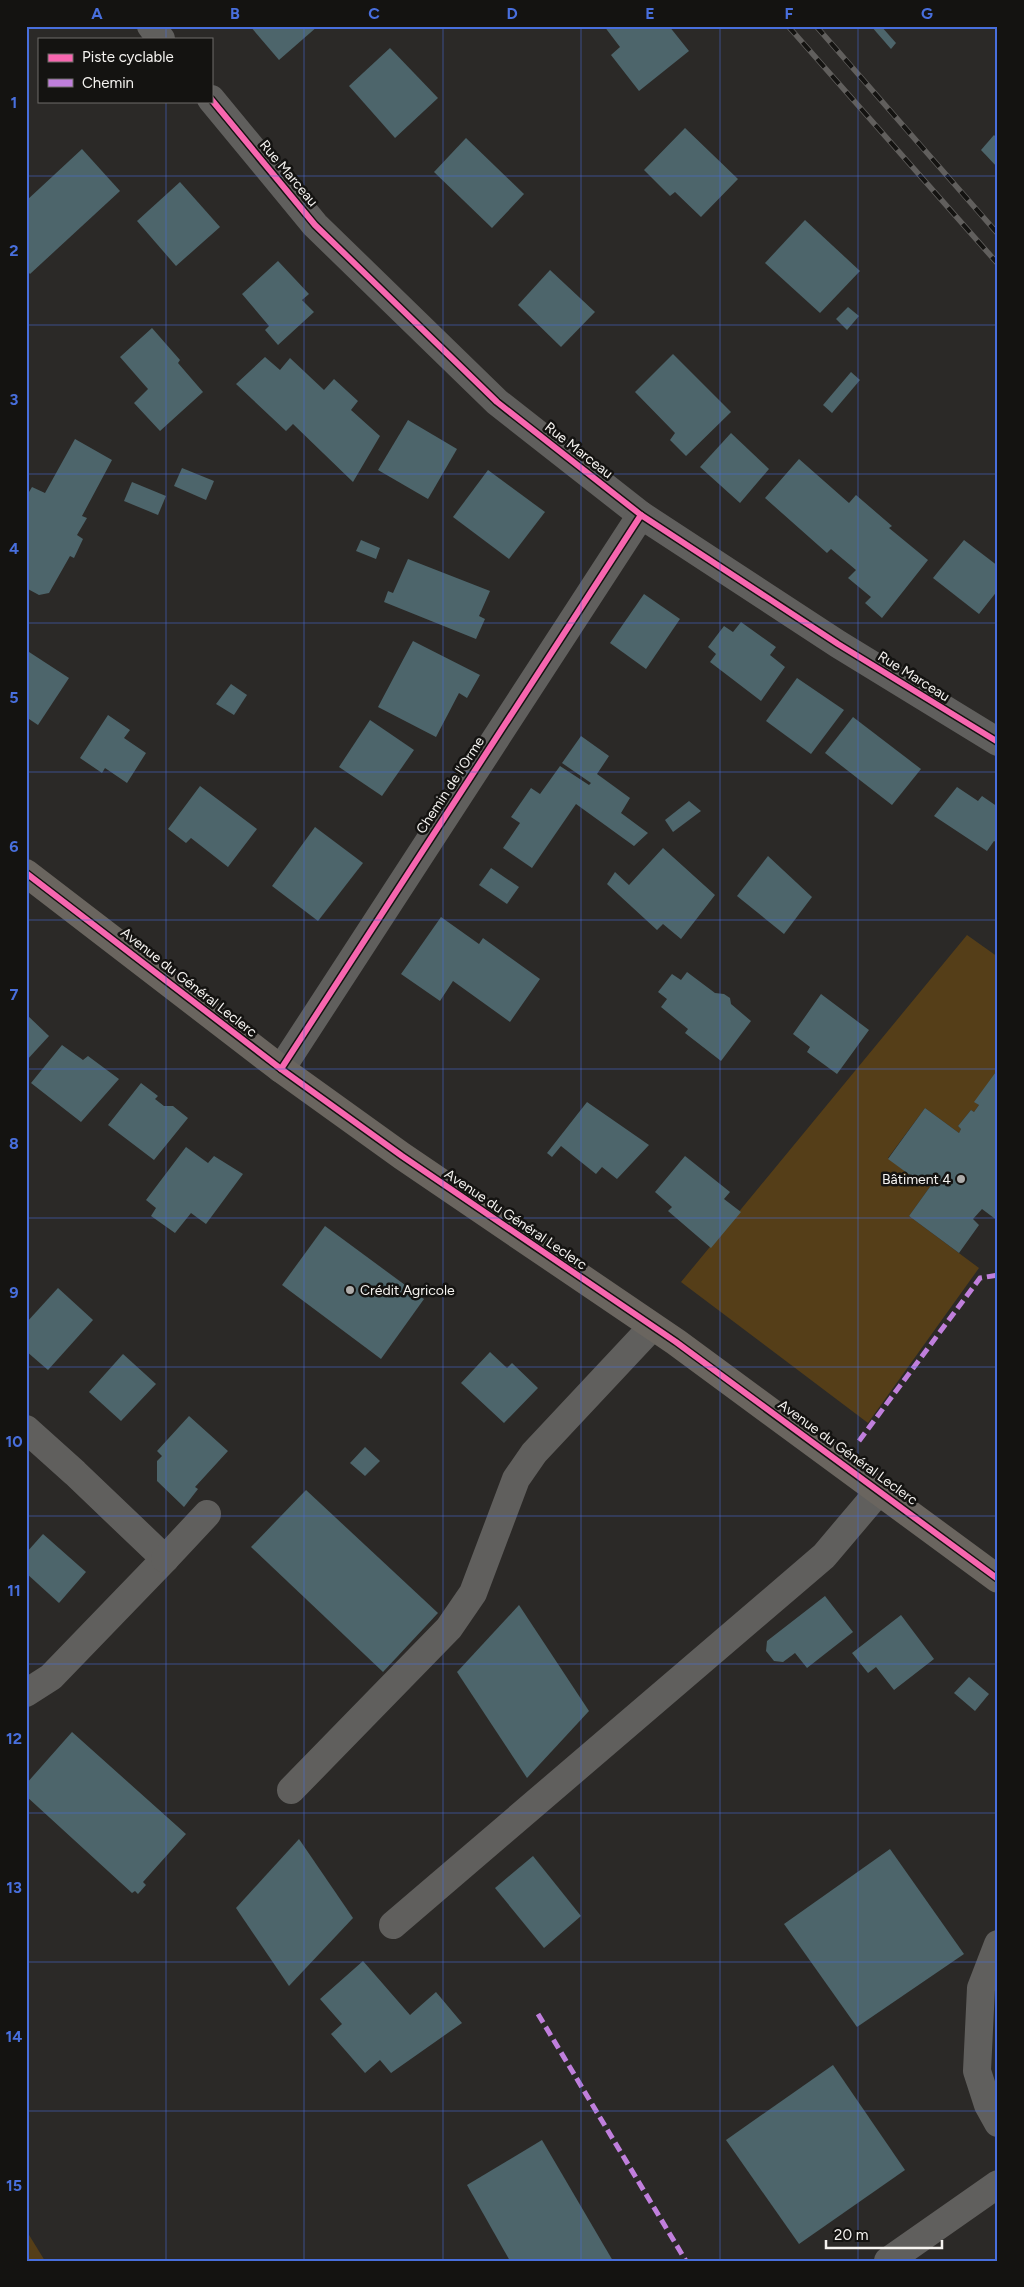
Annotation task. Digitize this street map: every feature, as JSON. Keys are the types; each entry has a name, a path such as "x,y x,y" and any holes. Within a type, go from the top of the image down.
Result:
{"main road":[{"name":"Avenue du Général Leclerc","path":"26,872 281,1069 402,1156 652,1327 998,1579"}],"street":[{"path":"151,26 160,38"},
{"name":"Rue Marceau","path":"212,100 315,224 489,395 642,515 838,644 998,742"},
{"name":"Chemin de l'Orme","path":"281,1069 642,515"},
{"path":"291,1790 449,1628 473,1593 516,1479 534,1453 652,1327"},
{"path":"26,1429 165,1559"},
{"path":"393,1925 824,1556 879,1491"},
{"path":"26,1694 51,1677 207,1514"},
{"path":"998,1944 981,1988 977,2071 988,2105 998,2123"},
{"path":"888,2261 998,2184"}],"shaded area":[{"path":"967,935 998,957 998,1069 975,1102 979,1105 974,1112 971,1110 958,1126 961,1129 959,1133 925,1108 888,1158 918,1181 921,1176 932,1184 909,1216 979,1268 868,1423 681,1282"},
{"path":"26,2230 45,2261 26,2261"}],"building":[{"path":"250,26 318,26 279,60"},
{"path":"604,26 669,26 689,51 639,91 611,55 620,47"},
{"path":"871,26 881,26 896,43 891,49"},
{"path":"390,48 438,98 395,138 349,86"},
{"path":"685,128 738,179 701,217 675,192 670,196 644,170"},
{"path":"994,135 998,139 998,168 981,150"},
{"path":"466,138 524,194 492,228 434,172"},
{"path":"82,149 120,191 30,274 26,270 26,201"},
{"path":"180,182 220,227 176,266 137,221"},
{"path":"805,220 860,271 820,313 765,263"},
{"path":"278,261 309,294 302,300 314,312 278,345 265,330 269,326 242,294"},
{"path":"550,270 595,312 561,347 518,305"},
{"path":"848,307 859,316 847,330 836,319"},
{"path":"152,328 180,360 178,363 203,392 160,431 134,403 148,389 120,357"},
{"path":"673,354 731,412 686,456 670,440 675,433 635,392"},
{"path":"265,357 280,370 290,358 324,390 334,379 358,401 351,410 380,436 353,482 293,424 286,431 236,384"},
{"path":"851,372 860,380 832,413 823,405"},
{"path":"408,420 457,449 428,499 378,470"},
{"path":"731,433 769,469 740,503 700,467"},
{"path":"75,439 112,460 82,516 87,518 77,535 83,539 74,558 70,556 49,593 39,595 26,588 26,497 32,487 45,493"},
{"path":"799,459 849,503 856,495 892,526 889,528 928,560 882,618 865,603 871,597 848,578 856,570 831,549 827,553 765,498"},
{"path":"182,468 214,481 206,500 174,486"},
{"path":"488,470 545,512 509,559 453,517"},
{"path":"132,482 166,496 158,515 124,501"},
{"path":"361,540 380,548 376,559 356,551"},
{"path":"964,540 998,566 998,590 979,614 933,578"},
{"path":"408,559 490,591 479,616 485,619 476,639 384,602 388,591 393,593"},
{"path":"644,594 680,619 646,669 610,643"},
{"path":"741,622 776,647 770,655 785,667 761,701 710,662 716,654 708,647 724,626 733,632"},
{"path":"413,641 480,675 467,698 459,693 436,737 378,707"},
{"path":"26,650 69,678 38,725 26,717"},
{"path":"797,678 844,710 811,754 766,721"},
{"path":"231,684 247,695 234,715 216,704"},
{"path":"108,715 130,730 124,738 146,753 127,783 105,768 102,773 80,758"},
{"path":"853,717 921,769 892,805 825,753"},
{"path":"370,720 414,750 382,796 339,767"},
{"path":"581,736 609,756 597,774 630,798 621,813 648,833 634,846 576,804 532,868 503,848 520,823 511,817 531,788 540,794 560,766 589,785 591,783 562,763"},
{"path":"200,786 257,829 228,867 191,838 186,843 168,829"},
{"path":"957,787 978,801 982,796 998,807 998,843 994,841 987,851 934,816"},
{"path":"689,801 701,811 673,832 665,820"},
{"path":"315,827 363,863 318,921 272,886"},
{"path":"663,848 715,895 681,939 663,924 657,930 607,884 615,872 629,885"},
{"path":"768,856 812,897 784,934 737,896"},
{"path":"491,868 519,887 507,904 479,885"},
{"path":"441,917 479,944 483,938 540,979 510,1022 453,981 440,1001 401,974"},
{"path":"687,972 715,993 724,994 730,998 731,1004 751,1021 721,1061 685,1033 688,1029 661,1007 667,999 658,992 672,974 681,980"},
{"path":"821,994 869,1030 837,1074 807,1052 810,1047 793,1034"},
{"path":"26,1014 49,1036 26,1061"},
{"path":"62,1045 83,1060 88,1056 119,1079 81,1122 31,1083"},
{"name":"Bâtiment 4","path":"998,1069 998,1221 982,1209 973,1219 979,1225 959,1253 909,1216 932,1184 921,1176 918,1181 888,1159 925,1108 959,1133 961,1129 958,1126 971,1110 974,1112 979,1105 974,1102"},
{"path":"141,1083 158,1096 155,1099 164,1106 173,1106 188,1118 154,1160 108,1125"},
{"path":"587,1102 649,1145 617,1179 602,1167 596,1174 561,1146 552,1157 547,1153"},
{"path":"186,1147 208,1163 214,1156 243,1174 206,1224 191,1213 175,1233 151,1216 156,1208 146,1200"},
{"path":"685,1156 730,1192 724,1199 741,1212 711,1248 668,1211 672,1207 655,1192"},
{"path":"325,1226 424,1299 381,1359 282,1285"},
{"path":"58,1288 93,1320 48,1370 26,1351 26,1323"},
{"path":"490,1352 507,1368 512,1363 538,1388 504,1423 461,1383"},
{"path":"123,1354 156,1384 121,1421 89,1392"},
{"path":"189,1416 228,1451 195,1487 198,1489 184,1507 157,1481 157,1461 162,1456 157,1451"},
{"path":"365,1447 380,1461 365,1476 350,1463"},
{"path":"306,1490 438,1613 383,1672 251,1547"},
{"path":"43,1534 86,1572 59,1603 26,1573 26,1553"},
{"path":"825,1596 853,1632 807,1668 795,1653 783,1662 774,1661 766,1651 767,1641"},
{"path":"519,1605 589,1711 527,1778 457,1672"},
{"path":"901,1615 934,1659 894,1690 876,1667 868,1673 852,1653"},
{"path":"969,1677 989,1694 975,1711 954,1693"},
{"path":"72,1732 186,1834 143,1882 146,1885 138,1894 135,1891 132,1893 26,1796 26,1784"},
{"path":"299,1839 353,1918 289,1986 236,1908"},
{"path":"890,1849 964,1954 857,2027 784,1924"},
{"path":"533,1856 581,1916 544,1948 495,1888"},
{"path":"363,1961 410,2015 436,1992 462,2023 391,2073 380,2060 365,2073 331,2034 342,2024 320,1999"},
{"path":"833,2065 905,2170 799,2244 726,2140"},
{"path":"542,2140 613,2261 510,2261 467,2185"}],"railway":[{"path":"788,26 998,264"},
{"path":"816,26 998,234"}],"marked path":[{"path":"859,1441 980,1278 998,1275"},
{"path":"538,2014 686,2261"}],"cycle path":[{"path":"212,100 315,225 497,402 641,515 838,644 998,742"},
{"path":"281,1069 641,515"},
{"path":"26,873 281,1069 402,1156 676,1342 998,1579"}],"place":[{"name":"Bâtiment 4","path":"961,1179"},
{"name":"Crédit Agricole","path":"350,1290"}]}
